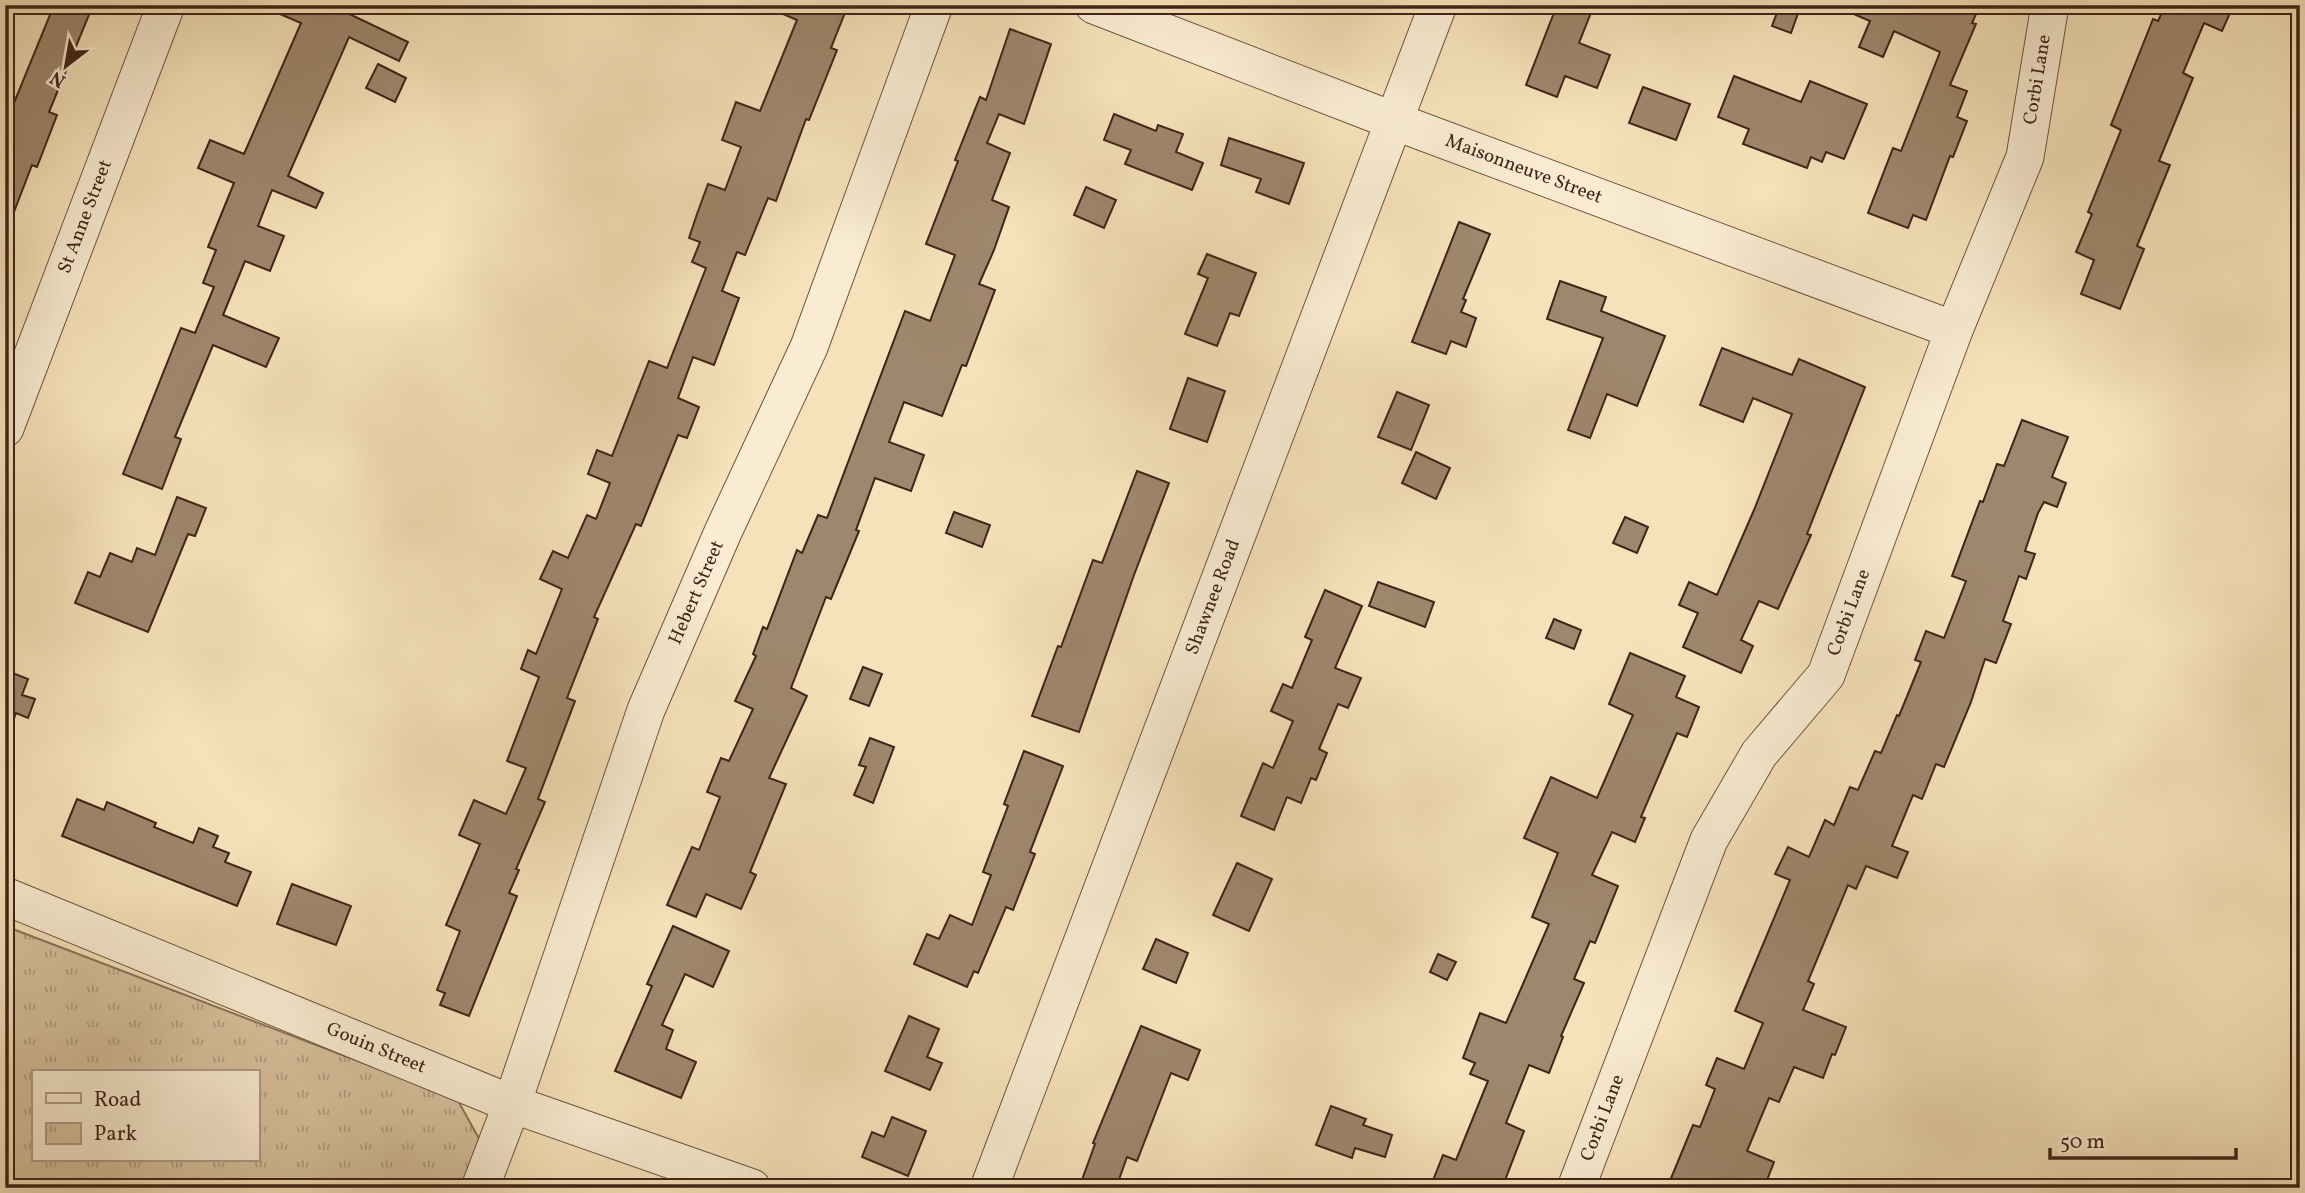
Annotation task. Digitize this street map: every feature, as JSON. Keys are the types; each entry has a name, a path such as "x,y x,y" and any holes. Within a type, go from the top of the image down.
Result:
{"street":[{"name":"St Anne Street","path":"5,428 166,5"},
{"name":"Hebert Street","path":"480,1188 512,1104 646,710 723,532 809,347 934,5"},
{"name":"Maisonneuve Street","path":"1094,5 1394,121 1954,330"},
{"name":"Shawnee Road","path":"989,1188 1438,5"},
{"name":"Corbi Lane","path":"1576,1188 1709,840 1759,754 1826,675 1954,330 2025,156 2050,5"},
{"name":"Gouin Street","path":"5,896 512,1104 752,1188"}],"green space":[{"path":"5,926 457,1099 481,1142 463,1188 5,1188"}],"building":[{"path":"54,5 93,5 49,112 57,115 37,167 32,165 5,230 5,100 14,103"},
{"path":"259,5 343,5 341,10 408,42 399,61 349,37 288,176 323,193 316,208 272,190 258,226 284,236 270,271 245,261 223,315 279,338 266,367 213,345 175,437 181,439 162,489 123,474 181,328 195,333 214,287 203,283 216,250 208,247 234,183 198,168 210,140 244,154 301,23"},
{"path":"762,5 848,5 831,48 837,50 809,120 806,119 776,201 768,198 745,255 737,252 722,291 739,298 714,365 693,357 678,398 699,407 687,438 678,435 641,526 636,524 594,617 598,619 567,698 575,701 538,799 545,802 516,869 519,870 509,893 517,896 469,1016 440,1005 445,993 437,990 460,931 446,925 480,844 459,835 474,800 506,814 526,768 507,761 539,677 521,669 528,650 536,654 562,589 540,579 553,551 568,558 587,515 596,519 610,483 588,474 597,450 612,456 649,361 667,368 706,268 692,262 700,242 689,238 708,184 725,190 741,147 722,140 736,102 760,111 797,20"},
{"path":"1557,5 1594,5 1579,43 1610,55 1597,88 1565,76 1557,97 1526,85"},
{"path":"1780,5 1801,5 1791,33 1772,26"},
{"path":"1833,5 1980,5 1972,23 1976,24 1950,85 1967,91 1957,117 1967,121 1953,157 1950,156 1926,220 1913,215 1908,228 1868,213 1893,148 1901,151 1940,52 1894,31 1883,57 1859,47 1870,21"},
{"path":"2163,5 2212,5 2230,13 2222,31 2204,23 2183,73 2193,78 2159,161 2170,165 2137,246 2144,249 2120,309 2081,294 2094,260 2076,252 2092,214 2088,212 2121,130 2111,125 2153,19 2158,21 2165,6"},
{"path":"1010,29 1051,44 1024,124 999,114 987,143 1010,153 992,200 1009,207 979,284 995,290 966,366 962,365 942,416 904,402 889,442 924,455 911,491 875,478 856,530 859,531 831,599 826,597 791,688 807,696 769,778 786,784 750,872 756,875 741,909 706,894 696,917 667,905 692,847 699,850 720,797 707,792 721,758 729,761 753,709 735,701 756,656 753,654 763,627 767,629 797,550 802,553 818,515 827,518 905,311 930,321 955,255 926,244 958,161 955,160 980,97 986,100"},
{"path":"378,64 406,78 395,102 366,88"},
{"path":"1734,76 1801,102 1810,81 1867,104 1844,159 1826,152 1822,162 1811,157 1807,168 1743,144 1749,129 1718,117"},
{"path":"1643,87 1690,104 1676,140 1629,123"},
{"path":"1114,114 1156,131 1158,125 1183,134 1176,152 1203,163 1192,190 1125,164 1131,150 1104,140"},
{"path":"1229,138 1304,163 1289,204 1256,192 1261,179 1221,165"},
{"path":"1086,187 1116,200 1104,228 1074,215"},
{"path":"1459,222 1490,234 1463,299 1466,300 1461,312 1476,318 1466,347 1451,341 1446,354 1412,342"},
{"path":"1207,254 1256,273 1239,316 1230,313 1217,346 1185,334 1208,278 1198,274"},
{"path":"1560,281 1606,297 1601,311 1665,336 1637,406 1607,394 1590,438 1568,430 1603,338 1547,319"},
{"path":"1722,348 1792,375 1799,359 1865,387 1807,534 1811,535 1778,609 1759,601 1741,640 1753,646 1741,673 1683,647 1698,613 1679,605 1689,582 1717,595 1792,414 1753,398 1743,422 1700,405"},
{"path":"1188,378 1225,391 1207,442 1170,429"},
{"path":"1397,392 1429,405 1411,450 1378,437"},
{"path":"2022,420 2068,437 2052,477 2066,483 2057,507 2044,502 2038,513 2025,551 2035,554 2026,579 2019,576 2003,621 2011,624 1996,663 1985,659 1971,702 1944,767 1936,764 1922,799 1913,795 1892,846 1908,852 1897,878 1866,866 1856,889 1848,885 1808,981 1814,984 1803,1010 1846,1027 1835,1055 1832,1054 1823,1078 1794,1067 1779,1102 1769,1098 1747,1151 1774,1162 1764,1188 1667,1188 1693,1125 1700,1127 1715,1089 1706,1085 1717,1058 1744,1069 1763,1023 1735,1011 1790,880 1775,874 1788,847 1809,857 1825,820 1834,825 1850,787 1858,790 1875,751 1881,753 1897,715 1899,716 1921,662 1915,660 1926,631 1944,638 1966,581 1952,576 1980,501 1983,502 1997,464 2004,466"},
{"path":"1416,452 1450,468 1436,499 1402,483"},
{"path":"1137,471 1169,483 1079,732 1032,716 1093,560 1102,563"},
{"path":"177,497 206,508 195,536 188,534 148,632 75,603 88,572 100,577 110,553 132,562 137,548 155,555"},
{"path":"954,512 990,525 982,547 946,533"},
{"path":"1625,517 1648,527 1637,553 1613,543"},
{"path":"1378,582 1434,602 1425,627 1369,606"},
{"path":"1325,590 1362,606 1335,668 1361,678 1348,708 1338,704 1319,749 1327,753 1316,780 1311,778 1301,803 1287,797 1274,830 1241,816 1263,763 1273,768 1293,721 1271,711 1283,684 1292,688 1312,640 1305,637"},
{"path":"1554,619 1581,630 1574,649 1546,638"},
{"path":"1630,653 1685,676 1676,697 1699,707 1687,737 1677,733 1641,817 1645,818 1635,842 1612,832 1592,875 1618,886 1595,943 1590,941 1574,979 1584,983 1561,1036 1563,1037 1549,1073 1529,1065 1506,1123 1524,1131 1502,1188 1430,1188 1443,1155 1456,1160 1488,1081 1470,1074 1475,1063 1463,1058 1480,1013 1506,1023 1549,924 1532,917 1558,853 1524,838 1551,777 1597,798 1633,715 1609,704"},
{"path":"863,667 882,674 869,706 850,699"},
{"path":"5,670 28,679 22,695 35,699 28,718 16,713 8,735 5,735"},
{"path":"870,738 894,747 873,803 854,795 866,767 859,765"},
{"path":"1024,751 1063,766 1030,852 1035,854 1013,910 1006,907 978,973 974,971 967,987 914,964 927,934 939,939 950,915 972,925 991,875 983,872 1008,806 1004,804"},
{"path":"77,799 104,810 107,802 156,823 154,827 193,843 199,828 218,836 213,847 229,853 225,862 251,872 237,906 62,836"},
{"path":"1237,863 1272,879 1249,931 1213,915"},
{"path":"292,884 351,906 336,945 277,924"},
{"path":"673,926 729,951 713,987 685,974 662,1025 673,1030 666,1049 696,1062 681,1098 615,1071 652,986 647,984"},
{"path":"1156,939 1188,953 1176,983 1143,969"},
{"path":"1438,954 1456,962 1447,980 1430,972"},
{"path":"909,1016 939,1029 927,1057 942,1063 930,1090 885,1071"},
{"path":"1141,1026 1200,1050 1188,1080 1171,1073 1137,1161 1127,1157 1116,1188 1079,1188 1095,1144 1093,1143"},
{"path":"1331,1106 1366,1119 1363,1125 1392,1135 1385,1157 1355,1148 1352,1158 1316,1145"},
{"path":"892,1117 926,1131 908,1176 862,1157 872,1132 884,1137"}]}
